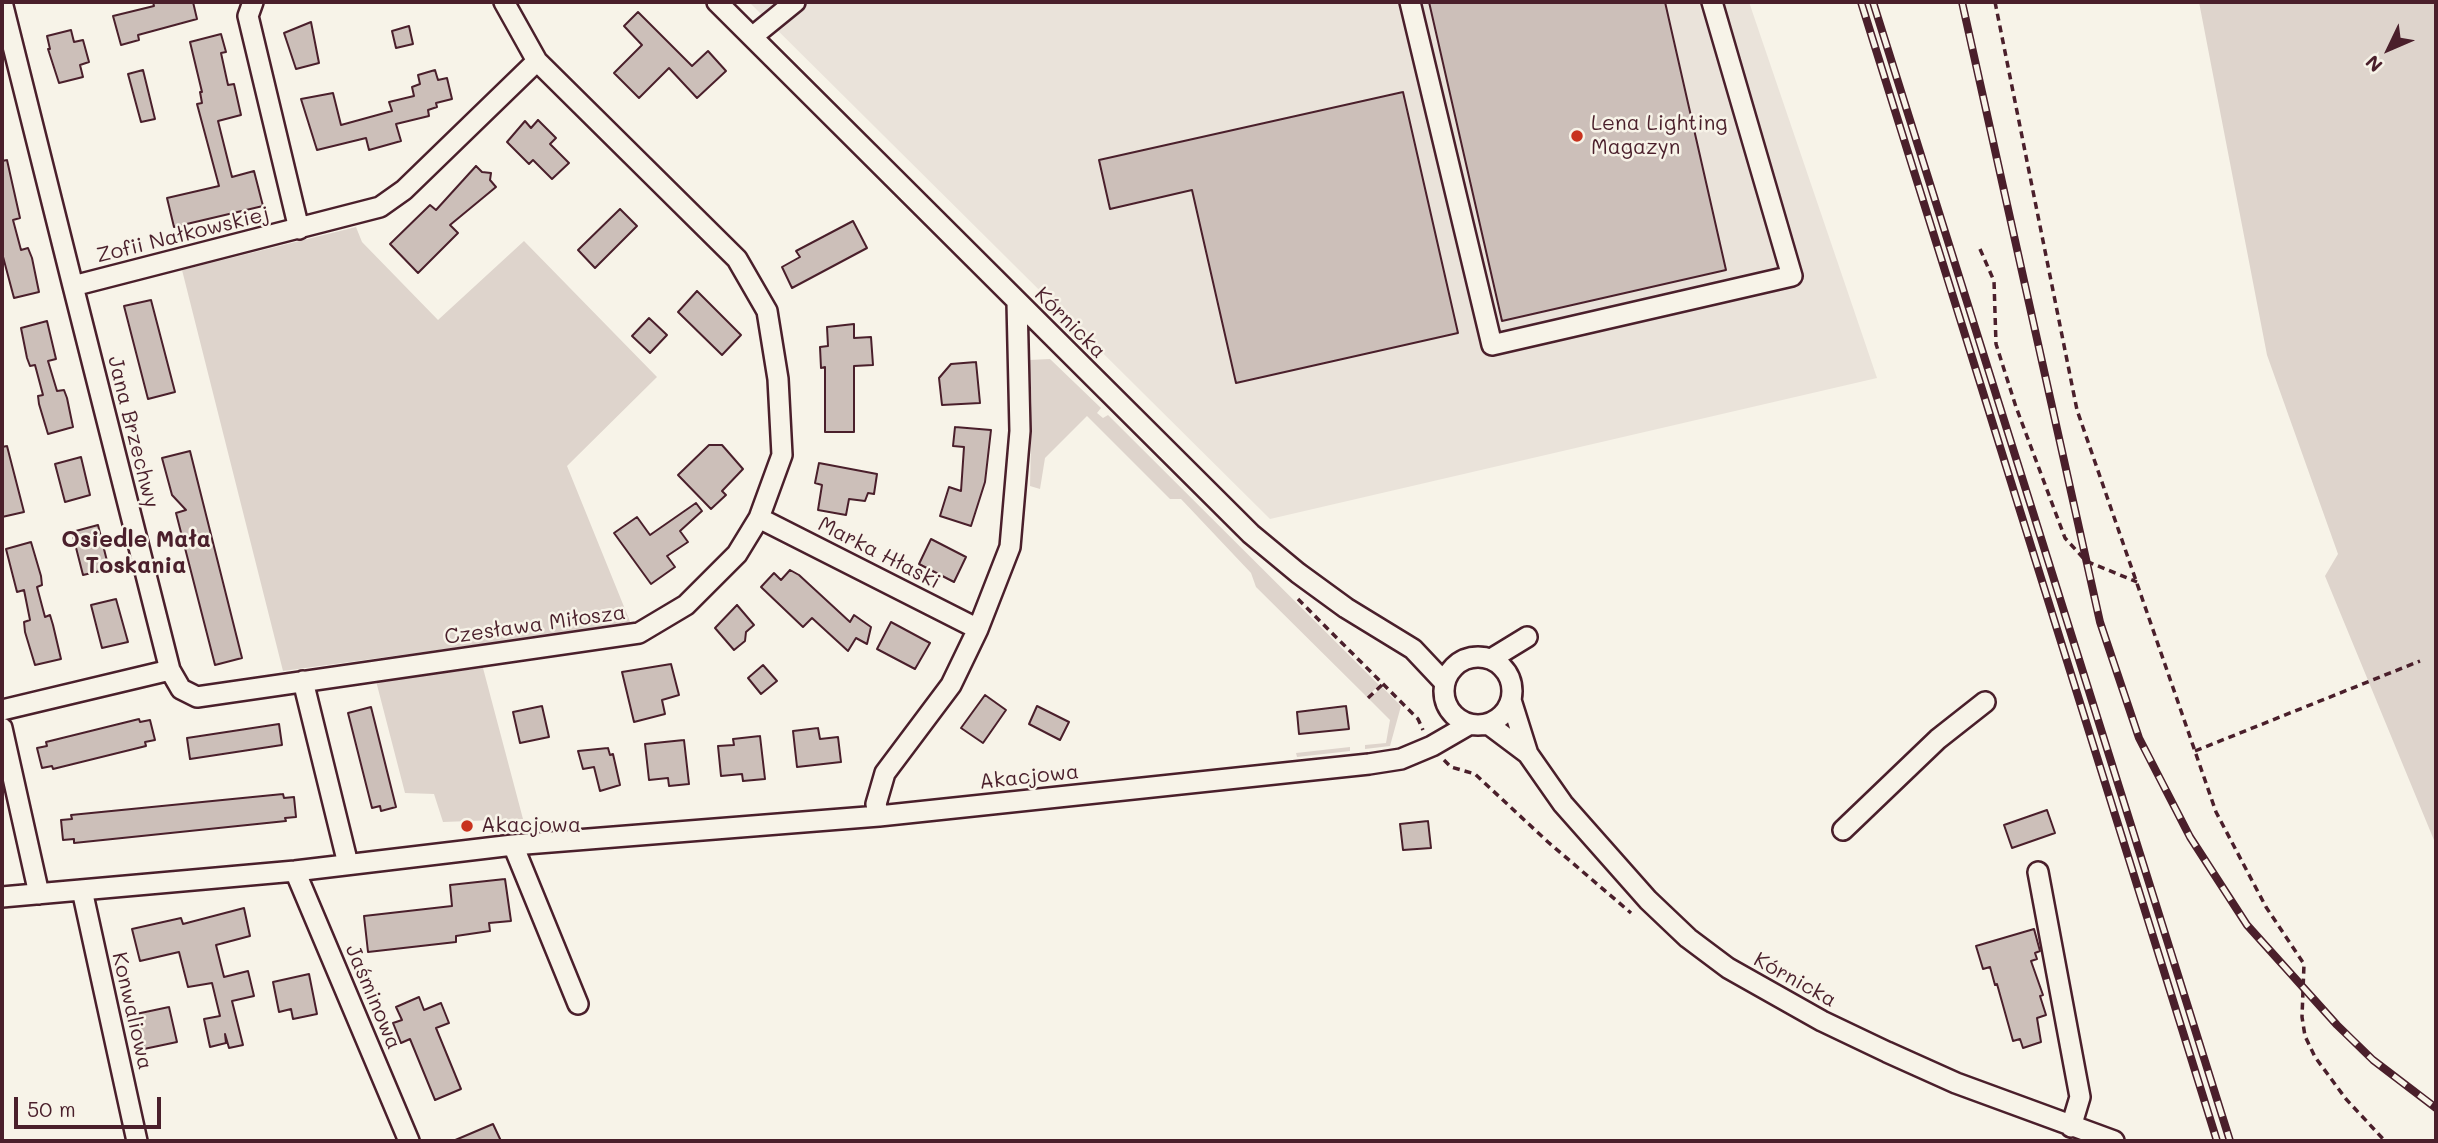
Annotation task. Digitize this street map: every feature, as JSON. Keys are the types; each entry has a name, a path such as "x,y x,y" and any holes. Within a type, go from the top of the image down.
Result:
{"street":[{"name":"Zofii Nałkowskiej","path":"2,2 73,286 380,207 404,190 537,61"},
{"path":"253,2 248,16 299,229"},
{"name":"Czesława Miłosza","path":"170,670 181,689 197,697 639,634 686,605 713,581 737,554 759,518 782,456 778,379 767,310 737,259 537,61 504,2"},
{"name":"Kórnicka","path":"717,2 1251,534 1317,587 1413,649"},
{"path":"752,37 795,2"},
{"path":"1410,2 1492,345 1791,276 1712,2"},
{"name":"Jana Brzechwy","path":"73,286 170,670"},
{"path":"879,816 876,804 886,773 951,685 978,629 1010,547 1020,431 1017,302"},
{"name":"Marka Hłaski","path":"759,518 978,629"},
{"path":"1491,659 1527,637 1508,674 1511,700 1528,754"},
{"path":"1413,649 1461,662"},
{"path":"1413,649 1445,683"},
{"path":"1432,746 1449,708 1445,683 1451,671 1461,662 1481,657 1491,659 1508,674"},
{"path":"2,710 170,670"},
{"path":"303,681 348,864"},
{"path":"1479,724 1506,710 1511,700"},
{"path":"1843,830 1938,739 1985,702"},
{"path":"1449,708 1528,754"},
{"name":"Akacjowa","path":"2,897 295,871 513,845 879,816 1369,764 1401,759 1479,724"},
{"path":"2,728 39,894"},
{"name":"Kórnicka","path":"1528,754 1563,804 1648,900 1688,938 1728,968 1811,1015 1887,1052 2071,1127 2114,1141"},
{"path":"513,845 578,1004"},
{"name":"Jaśminowa","path":"295,871 409,1141"},
{"path":"2038,872 2080,1097 2071,1127"},
{"name":"Konwaliowa","path":"82,890 137,1141"}],"path":[{"path":"1995,2 2077,410 2216,812 2266,907 2304,964 2302,1017 2305,1036 2315,1057 2346,1099 2385,1141"},
{"path":"1980,249 1994,281 1996,344 2016,407 2065,538 2086,561 2137,582"},
{"path":"2195,751 2420,661"},
{"path":"1368,698 1383,684"}],"shaded area":[{"path":"749,2 1749,2 1877,378 1270,519"},
{"path":"2199,2 2436,2 2436,845 2325,576 2338,554 2267,355"},
{"path":"356,227 362,242 438,320 524,241 657,377 567,466 631,624 283,671 182,270"},
{"path":"1050,359 1101,408 1097,413 1103,418 1108,415 1379,685 1367,697 1256,587 1251,573 1181,499 1170,499 1087,416 1045,458 1040,489 1030,486 1032,402 1029,360"},
{"path":"483,668 523,819 443,822 434,794 405,793 376,681"},
{"path":"1382,687 1401,706 1390,746 1365,749 1365,745 1386,743 1390,720 1369,699"},
{"path":"1350,747 1350,751 1297,757 1296,753"}],"building":[{"path":"153,2 193,2 197,19 138,35 139,40 121,45 113,16 154,6"},
{"name":"Lena Lighting Magazyn","path":"1429,2 1665,2 1726,270 1502,321"},
{"path":"638,12 692,66 708,51 726,71 697,98 669,68 639,98 614,73 642,45 624,26"},
{"path":"311,22 319,63 296,69 284,33"},
{"path":"409,26 413,44 396,48 392,31"},
{"path":"71,30 74,42 83,40 89,62 80,65 83,77 59,83 48,49 47,36"},
{"path":"221,34 226,52 221,53 228,85 234,84 241,115 218,121 232,177 254,171 263,206 174,227 167,198 219,186 197,104 202,103 202,92 190,42"},
{"path":"143,70 155,119 141,122 128,74"},
{"path":"435,70 438,80 447,78 452,99 436,103 437,107 428,110 429,116 396,124 401,141 369,150 366,138 317,150 301,99 333,93 341,125 392,111 389,102 414,96 412,87 420,84 418,75"},
{"path":"1403,92 1458,333 1236,383 1192,190 1110,209 1099,160"},
{"path":"538,120 556,138 550,144 569,163 552,179 533,160 529,164 507,142 525,121 531,128"},
{"path":"7,160 20,218 13,220 21,250 28,248 32,258 39,292 14,298 2,253 2,161"},
{"path":"476,166 482,172 491,173 490,180 496,187 450,225 458,233 418,273 390,244 430,205 436,210"},
{"path":"620,209 637,226 595,268 578,250"},
{"path":"853,221 867,248 792,288 782,267 800,257 796,251"},
{"path":"697,291 741,335 722,355 678,312"},
{"path":"151,300 175,392 148,399 124,306"},
{"path":"649,318 667,335 650,353 632,336"},
{"path":"47,321 56,359 48,361 57,391 64,390 73,427 48,434 39,404 38,396 43,395 35,365 30,366 27,358 21,328"},
{"path":"854,324 854,338 871,337 873,365 854,366 854,432 825,432 825,367 821,368 820,347 828,346 827,327"},
{"path":"976,362 980,403 942,405 939,378 951,364"},
{"path":"955,427 991,430 985,482 971,526 940,516 949,487 961,491 964,447 953,446"},
{"path":"709,445 722,445 743,469 722,491 726,495 711,509 678,475"},
{"path":"7,446 24,512 2,517 2,447"},
{"path":"190,451 242,658 215,665 176,513 186,510 172,495 162,458"},
{"path":"81,457 90,495 65,502 55,464"},
{"path":"819,463 877,474 874,494 868,493 865,501 849,499 846,515 818,510 822,485 815,483"},
{"path":"696,503 702,511 680,531 688,542 667,556 675,567 651,584 614,533 637,517 650,535"},
{"path":"98,525 109,569 83,575 72,532"},
{"path":"931,539 966,557 954,582 919,564"},
{"path":"31,542 41,576 42,585 37,587 45,617 50,615 61,659 35,665 25,632 24,622 30,620 24,590 17,592 6,549"},
{"path":"790,570 799,575 850,622 854,615 871,627 867,644 856,638 848,651 812,618 803,627 761,587 774,573 781,580"},
{"path":"116,599 128,642 102,648 91,605"},
{"path":"737,605 754,625 746,632 745,641 734,650 715,628"},
{"path":"891,622 930,643 915,669 877,649"},
{"path":"671,664 679,695 662,700 665,714 634,722 622,672"},
{"path":"763,665 777,681 761,694 748,678"},
{"path":"985,695 1006,710 983,743 961,728"},
{"path":"542,706 549,737 520,743 513,712"},
{"path":"1037,706 1069,722 1060,740 1029,724"},
{"path":"1346,706 1349,729 1299,734 1297,712"},
{"path":"371,707 396,807 381,811 380,806 372,808 348,713"},
{"path":"139,719 140,722 150,720 155,740 145,742 146,746 53,769 52,766 42,768 37,748 47,746 46,742"},
{"path":"279,724 282,745 190,759 187,738"},
{"path":"818,728 820,739 838,737 841,762 797,767 793,731"},
{"path":"760,736 765,779 743,781 742,774 721,776 718,746 734,745 733,739"},
{"path":"684,740 689,784 669,786 668,778 649,780 645,744"},
{"path":"608,748 610,755 613,754 620,785 600,791 594,767 583,769 578,751"},
{"path":"283,794 284,798 294,797 296,817 285,818 286,821 74,843 74,839 63,840 61,820 72,819 71,815"},
{"path":"2047,810 2055,833 2012,848 2004,825"},
{"path":"1428,821 1431,848 1403,850 1400,824"},
{"path":"505,879 511,921 489,923 490,931 456,936 456,942 368,952 364,916 452,906 450,885"},
{"path":"244,908 250,936 216,945 224,977 248,971 254,996 232,1001 243,1045 229,1048 225,1034 226,1043 210,1047 204,1019 220,1016 212,983 188,987 179,952 140,961 132,929 181,918 183,924"},
{"path":"2034,929 2040,951 2035,953 2037,959 2031,961 2043,995 2040,996 2046,1015 2037,1018 2041,1042 2023,1048 2020,1039 2013,1041 1997,984 1995,985 1990,967 1983,969 1976,946"},
{"path":"309,974 317,1014 293,1019 291,1009 279,1012 273,982"},
{"path":"419,997 424,1010 441,1003 449,1023 436,1028 461,1089 435,1100 410,1039 401,1043 393,1023 402,1020 396,1007"},
{"path":"169,1007 177,1042 144,1049 136,1014"},
{"path":"493,1124 501,1141 453,1141"}],"railway":[{"path":"1861,2 2217,1141"},
{"path":"1873,2 2230,1141"},
{"path":"1962,2 2100,622 2139,738 2190,837 2247,925 2337,1025 2373,1060 2436,1108"}],"place":[{"name":"Lena Lighting Magazyn","path":"1577,136"},
{"name":"Akacjowa","path":"467,826"}],"district":[{"name":"Osiedle Mała Toskania","path":"136,553"}]}
